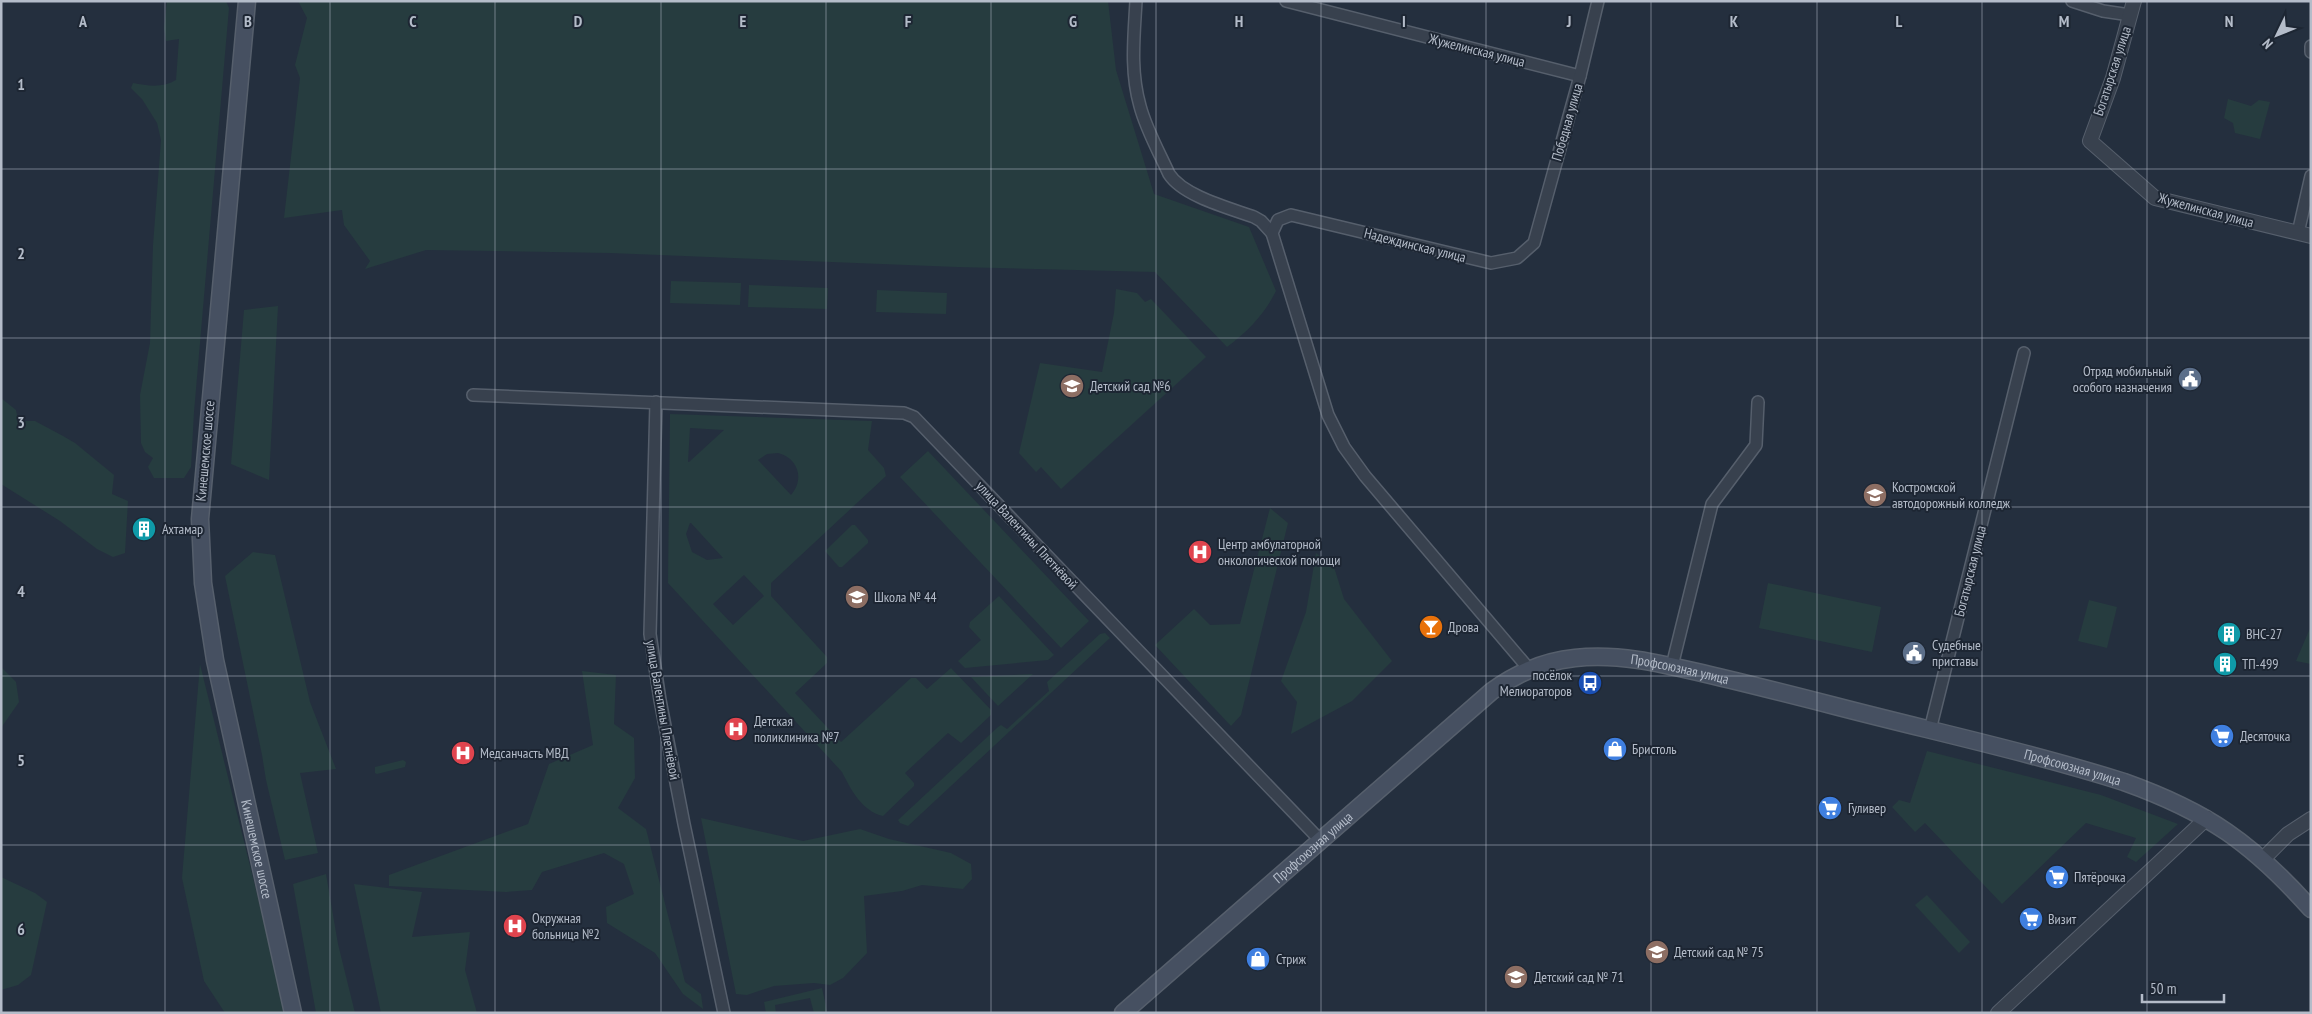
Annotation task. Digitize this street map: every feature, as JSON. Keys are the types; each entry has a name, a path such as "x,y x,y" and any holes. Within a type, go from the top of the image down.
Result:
{"main road":[{"name":"Кинешемское шоссе","path":"247,1 200,519 203,583 215,660 293,1013"},
{"name":"Профсоюзная улица","path":"1123,1013 1492,691 1510,678 1529,669 1553,661 1576,658 1634,658 1672,666 1930,730 2124,782 2174,802 2207,818 2264,859 2311,909"}],"street":[{"path":"1136,1 1132,62 1140,108 1174,183 1222,206 1254,216 1272,233 1328,415 1344,447 1365,476 1529,669"},
{"name":"Жужелинская улица","path":"1286,1 1580,76"},
{"name":"Победная улица","path":"1534,243 1580,76 1598,1"},
{"path":"2072,1 2103,11 2132,8"},
{"name":"Богатырская улица","path":"2090,141 2113,78 2132,8"},
{"path":"2311,46 2311,52"},
{"name":"Жужелинская улица","path":"2090,141 2155,198 2304,234"},
{"path":"2304,234 2311,176"},
{"name":"Надеждинская улица","path":"1272,233 1278,220 1291,215 1491,263 1517,258 1534,243"},
{"name":"Богатырская улица","path":"1930,730 2024,353"},
{"name":"улица Валентины Плетнёвой","path":"473,396 904,413 914,417 1320,840"},
{"name":"улица Валентины Плетнёвой","path":"656,402 650,634 660,700 684,824 724,1013"},
{"path":"1672,666 1712,504 1756,445 1758,402"},
{"path":"1998,1013 2207,818"},
{"path":"2264,859 2288,834 2311,819"}],"green space":[{"path":"167,1 226,1 229,8 194,412 191,467 184,478 154,478 148,467 153,458 145,452 141,443 140,395 150,343 153,245 161,140 157,123 142,99 131,88 133,83 155,86 171,83 176,80 179,39 166,41 164,28"},
{"path":"298,1 1108,1 1116,70 1154,194 1249,227 1276,291 1255,322 1227,347 1155,272 957,267 610,253 426,250 365,269 370,261 344,225 342,210 284,218 300,78 295,65 307,18"},
{"path":"2228,99 2251,106 2259,100 2270,102 2260,139 2235,133 2233,123 2224,118"},
{"path":"671,281 741,283 740,305 670,303"},
{"path":"749,285 828,288 827,309 748,307"},
{"path":"1116,289 1137,293 1145,302 1151,299 1206,357 1061,489 1041,467 1036,472 1019,453 1040,363 1102,372 1114,313"},
{"path":"877,290 947,293 946,314 876,312"},
{"path":"278,306 269,480 231,464 244,310"},
{"path":"1,398 16,410 18,421 35,421 63,436 75,443 114,475 112,494 128,501 125,553 113,557 97,549 60,521 1,484"},
{"path":"670,414 872,421 868,450 884,468 886,476 771,583 771,596 827,657 827,663 795,693 841,742 911,678 916,678 927,689 951,668 991,710 991,715 961,743 948,733 905,773 914,783 914,786 883,816 863,805 853,793 842,772 668,583","holes":["690,428 724,430 689,462","778,453 795,464 798,482 791,495 758,460 767,454","691,523 723,558 707,560 692,552 686,534","744,575 764,596 733,625 713,604"]},
{"path":"928,451 1089,621 1061,648 900,477"},
{"path":"1270,508 1288,523 1241,715 1231,726 1155,645 1194,609 1210,625 1240,624"},
{"path":"852,525 855,525 868,540 868,543 842,567 839,567 825,551"},
{"path":"253,552 275,555 310,702 336,769 300,773 318,853 285,860 266,780 225,576"},
{"path":"1316,553 1334,567 1344,599 1392,661 1352,701 1291,734 1297,702 1281,681 1306,612"},
{"path":"1768,583 1881,607 1872,652 1759,628"},
{"path":"999,596 1054,655 1048,660 965,668 958,661 981,640 969,627 970,622"},
{"path":"2089,600 2117,607 2107,648 2078,641"},
{"path":"2311,626 2311,664 2296,661"},
{"path":"1105,633 1110,638 908,826 900,823 898,820 998,727 1001,725 1007,729 1049,691 1047,682 1100,634"},
{"path":"200,664 286,1013 225,1013 204,981 182,878"},
{"path":"1,667 16,682 19,702 1,728"},
{"path":"582,671 616,675 614,724 634,738 635,778 618,808 646,829 685,982 701,994 703,1009 683,994 655,953 607,923 606,907 634,894 624,864 604,853 542,872 532,890 506,892 389,886 389,875 528,824 549,764 593,745"},
{"path":"1033,674 998,706 971,677"},
{"path":"1927,751 2101,795 2178,824 2136,862 2127,857 2136,838 2086,823 2002,904 1925,823 1915,832 1892,807 1899,800 1910,803"},
{"path":"403,760 406,762 405,767 375,773 375,767"},
{"path":"701,818 803,841 860,829 889,839 951,853 971,864 972,879 963,889 922,885 902,891 864,896 867,953 843,978 830,985 814,983 774,986 747,995 736,994"},
{"path":"326,874 338,944 355,1013 316,1013 293,884"},
{"path":"1,877 35,893 47,902 31,975 18,985 1,990"},
{"path":"354,884 422,892 412,937 470,932 465,970 477,1013 381,1013"},
{"path":"1927,895 1970,942 1959,953 1915,905"},
{"path":"822,988 827,1011 814,1013 810,998 775,1005 776,1013 766,1013 764,1002"}],"place":[{"name":"Отряд мобильный особого назначения","path":"2190,379"},
{"name":"Детский сад №6","path":"1072,386"},
{"name":"Костромской автодорожный колледж","path":"1875,495"},
{"name":"Ахтамар","path":"144,529"},
{"name":"Центр амбулаторной онкологической помощи","path":"1200,552"},
{"name":"Школа № 44","path":"857,597"},
{"name":"Дрова","path":"1431,627"},
{"name":"ВНС-27","path":"2229,634"},
{"name":"Судебные приставы","path":"1914,653"},
{"name":"ТП-499","path":"2225,664"},
{"name":"посёлок Мелиораторов","path":"1590,683"},
{"name":"Детская поликлиника №7","path":"736,729"},
{"name":"Десяточка","path":"2222,736"},
{"name":"Бристоль","path":"1615,749"},
{"name":"Медсанчасть МВД","path":"463,753"},
{"name":"Гуливер","path":"1830,808"},
{"name":"Пятёрочка","path":"2057,877"},
{"name":"Визит","path":"2031,919"},
{"name":"Окружная больница №2","path":"515,926"},
{"name":"Детский сад № 75","path":"1657,952"},
{"name":"Стриж","path":"1258,959"},
{"name":"Детский сад № 71","path":"1516,977"}]}
